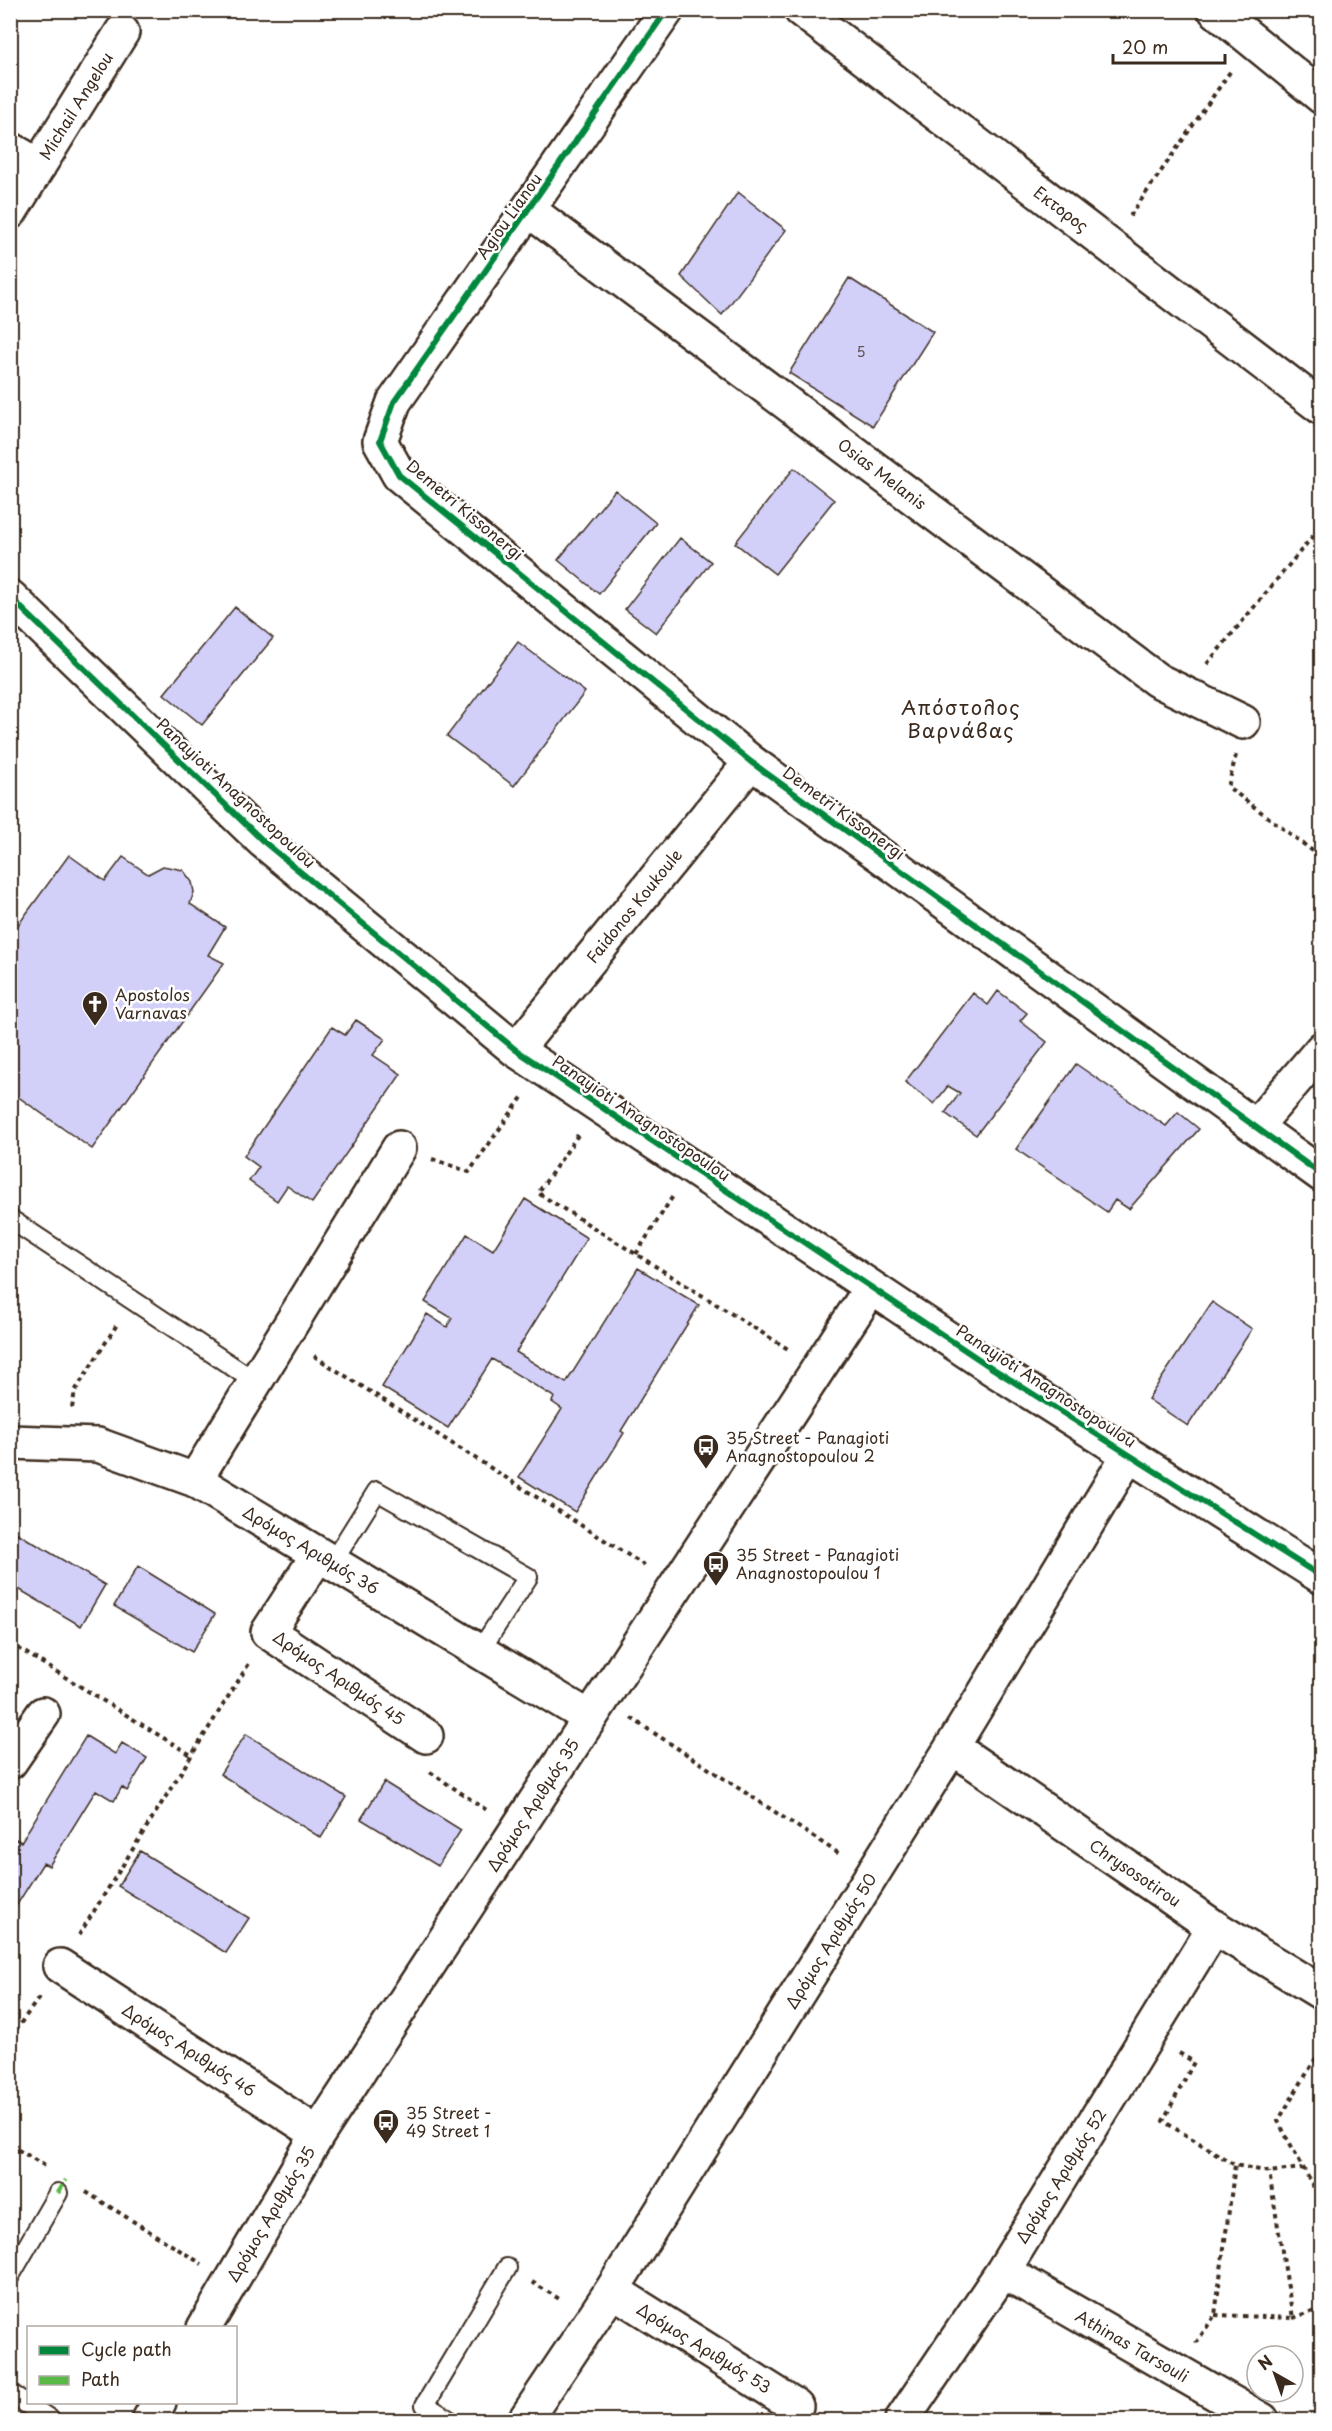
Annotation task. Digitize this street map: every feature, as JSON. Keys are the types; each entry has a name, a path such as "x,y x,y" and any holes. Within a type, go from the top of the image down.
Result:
{"street":[{"name":"Agiou Lianou","path":"380,441 394,402 530,211 667,10"},
{"name":"Εκτορος","path":"801,10 1322,408"},
{"path":"1215,10 1322,97"},
{"name":"Michail Angelou","path":"10,212 122,32"},
{"path":"10,149 39,166"},
{"name":"Osias Melanis","path":"530,211 1157,680 1244,722"},
{"name":"Demetri Kissonergi","path":"380,441 399,475 751,762 1322,1175"},
{"name":"Panayioti Anagnostopoulou","path":"10,597 263,841 516,1050 871,1288 1128,1456 1322,1577"},
{"name":"Faidonos Koukoule","path":"516,1050 751,762"},
{"path":"1256,1126 1322,1049"},
{"path":"195,1480 399,1148"},
{"name":"Δρόμος Αριθμός 35","path":"205,2326 318,2134 871,1288"},
{"name":"Δρόμος Αριθμός 36","path":"10,1442 98,1445 195,1480 479,1652 596,1709"},
{"name":"Δρόμος Αριθμός 50","path":"525,2421 612,2290 952,1747 1128,1456"},
{"name":"Δρόμος Αριθμός 45","path":"325,1559 268,1632 426,1736"},
{"path":"10,1762 43,1714"},
{"name":"Chrysosotirou","path":"952,1747 1214,1927 1322,1993"},
{"name":"Δρόμος Αριθμός 52","path":"902,2421 1003,2271 1214,1927"},
{"name":"Δρόμος Αριθμός 46","path":"60,1966 318,2134"},
{"name":"Athinas Tarsouli","path":"1003,2271 1262,2421"},
{"name":"Δρόμος Αριθμός 53","path":"612,2290 796,2406"},
{"path":"149,2421 158,2404"}],"lane":[{"path":"10,1219 256,1382"},
{"path":"325,1559 377,1491 528,1577 479,1652"},
{"path":"10,2276 58,2193"},
{"path":"449,2421 425,2405 507,2268"},
{"path":"10,2393 51,2421"}],"path":[{"path":"1109,246 1252,40"},
{"path":"1184,693 1322,525"},
{"path":"1244,722 1228,787 1322,858"},
{"path":"399,1148 469,1172 543,1069"},
{"path":"598,1106 538,1193 819,1368"},
{"path":"636,1254 690,1168"},
{"path":"66,1444 75,1391 132,1300"},
{"path":"283,1337 676,1586"},
{"path":"10,2038 60,1966 268,1632"},
{"path":"10,1643 191,1755"},
{"path":"596,1709 872,1875"},
{"path":"426,1736 430,1773 516,1830"},
{"path":"1170,2048 1194,2062 1163,2121 1234,2165 1269,2172 1302,2168"},
{"path":"1316,2058 1278,2121 1322,2203"},
{"path":"10,2145 48,2168"},
{"path":"1193,2348 1215,2315 1234,2165"},
{"path":"1269,2172 1293,2318"},
{"path":"76,2186 231,2282"},
{"path":"507,2268 593,2319"},
{"path":"1215,2315 1293,2318 1322,2308"}],"building":[{"path":"738,192 786,230 722,315 681,276"},
{"path":"849,278 933,332 873,426 789,373"},
{"path":"794,468 834,500 775,574 735,543"},
{"path":"615,490 656,523 599,594 558,560"},
{"path":"680,538 711,562 656,633 625,609"},
{"path":"235,607 273,638 202,725 164,694"},
{"path":"518,642 585,692 514,786 447,736"},
{"name":"Apostolos Varnavas","path":"69,855 105,881 123,857 148,874 163,866 183,870 192,882 194,892 190,904 225,927 208,955 224,963 92,1149 10,1091 10,936"},
{"path":"998,991 1027,1013 1020,1021 1047,1042 976,1135 945,1113 960,1093 948,1086 934,1104 905,1082 973,993 988,1005"},
{"path":"356,1020 385,1039 373,1055 401,1074 312,1203 287,1186 277,1201 249,1181 259,1167 244,1156 332,1027 345,1035"},
{"path":"1076,1064 1166,1126 1178,1112 1199,1129 1129,1209 1115,1200 1107,1212 1016,1149"},
{"path":"525,1199 587,1238 516,1352 566,1383 638,1268 699,1305 621,1431 624,1433 575,1512 519,1477 562,1409 552,1402 554,1397 492,1359 448,1428 382,1387 427,1314 447,1327 452,1318 425,1302 467,1234 493,1250"},
{"path":"1212,1302 1252,1329 1188,1426 1148,1399"},
{"path":"12,1530 105,1585 81,1626 10,1584"},
{"path":"138,1566 215,1614 192,1652 114,1606"},
{"path":"246,1734 346,1797 321,1838 220,1774"},
{"path":"86,1736 115,1754 122,1743 147,1758 127,1791 122,1787 114,1801 96,1790 49,1866 43,1863 10,1916 10,1847 16,1839 21,1842"},
{"path":"384,1782 461,1830 438,1866 361,1819"},
{"path":"140,1851 249,1918 226,1953 118,1886"}],"marked path":[{"path":"58,2193 66,2180"}],"cycle path":[{"path":"667,10 394,402 380,441 399,475 751,762 1322,1175"},
{"path":"10,597 263,841 516,1050 992,1368 1322,1577"}],"place":[{"name":"Apostolos Varnavas","path":"95,1027"},
{"name":"35 Street - Panagioti Anagnostopoulou 2","path":"706,1470"},
{"name":"35 Street - Panagioti Anagnostopoulou 1","path":"716,1587"},
{"name":"35 Street - 49 Street 1","path":"386,2145"}],"district":[{"name":"Απόστολος Βαρνάβας","path":"961,720"}]}
